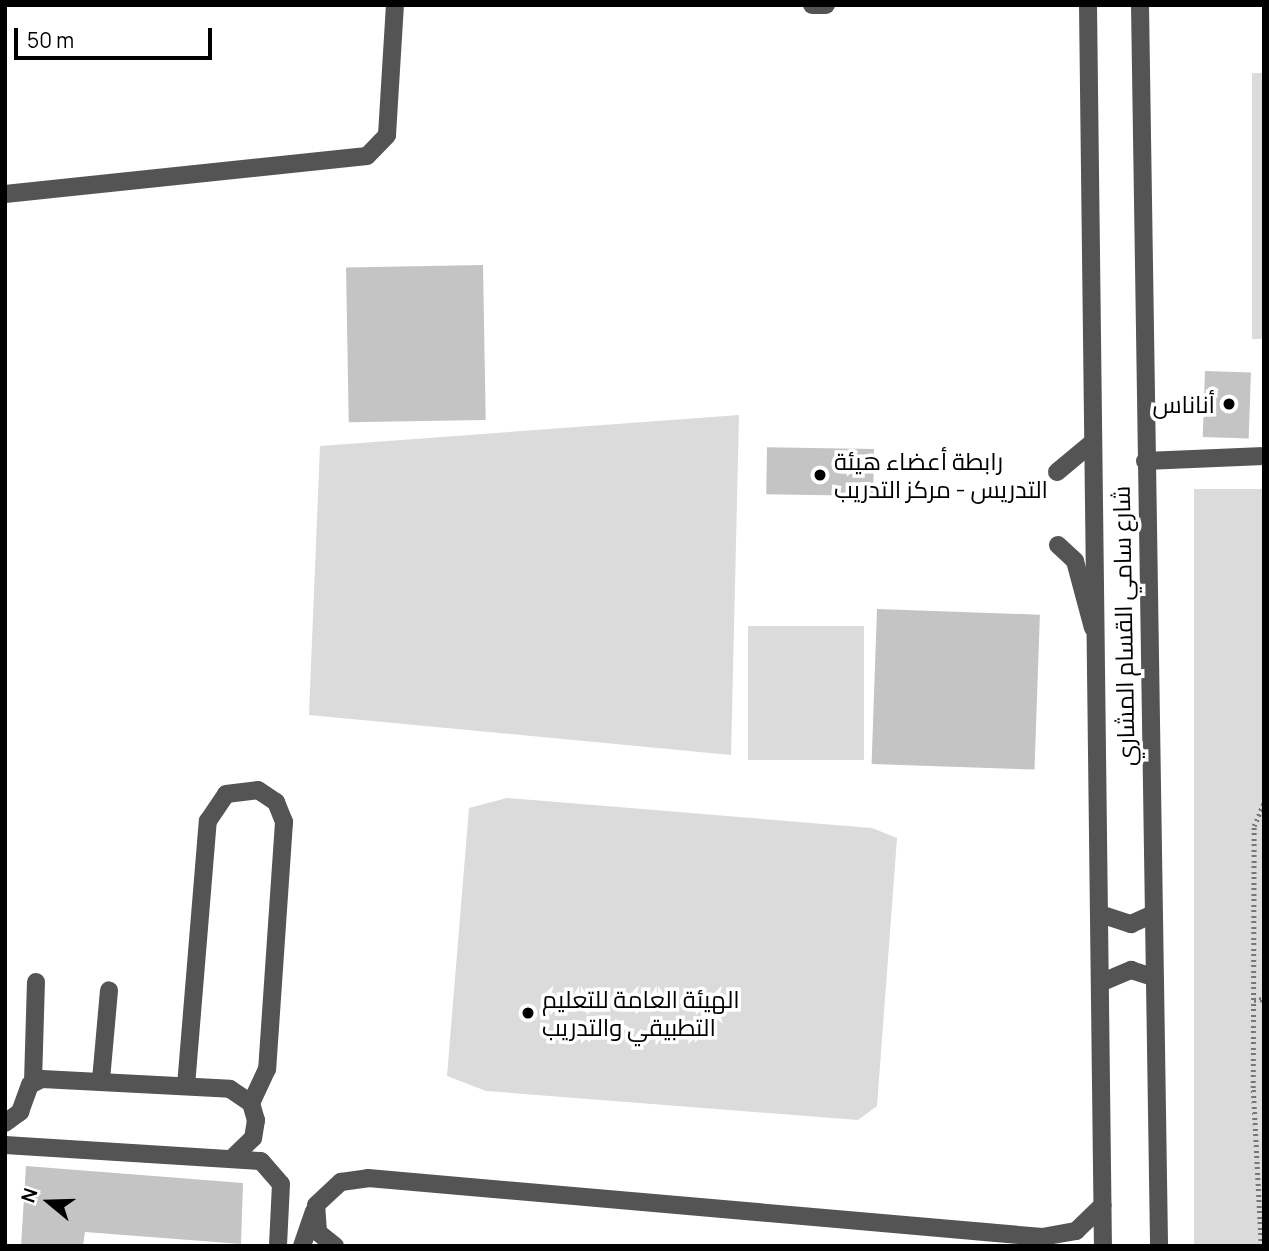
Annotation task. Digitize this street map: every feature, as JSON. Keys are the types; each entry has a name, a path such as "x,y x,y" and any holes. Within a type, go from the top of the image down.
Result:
{"street":[{"path":"5,194 367,156 387,135 395,5"},
{"path":"812,5 826,5"},
{"name":"شارع سامي القسام المشاري","path":"1088,5 1103,1246"},
{"name":"شارع سامي القسام المشاري","path":"1140,5 1151,915 1159,1246"},
{"path":"1057,472 1093,442"},
{"path":"1145,461 1264,456"},
{"path":"1058,545 1075,561 1083,605 1096,635"},
{"path":"187,1086 208,821 226,794 258,790 276,802 284,822 267,1069 250,1103"},
{"path":"1100,914 1131,924 1151,915"},
{"path":"1100,983 1131,970 1153,977"},
{"path":"5,1123 20,1112 33,1082 36,982"},
{"path":"101,1080 109,990"},
{"path":"33,1082 101,1080 237,1090 250,1103 256,1120 253,1138 233,1157"},
{"path":"5,1145 233,1157 261,1161 277,1175 278,1246"},
{"path":"302,1246 314,1212 332,1186 368,1178 998,1233 1061,1236 1086,1225 1103,1205"},
{"path":"314,1212 318,1232 335,1246"},
{"path":"998,1233 1012,1246"}],"path":[{"path":"1261,1246 1254,1000 1254,826 1264,803"},
{"path":"1254,1000 1264,999"}],"shaded area":[{"path":"1252,73 1264,73 1264,339 1252,339"},
{"path":"739,415 731,755 309,715 320,446"},
{"path":"1194,489 1264,489 1264,1246 1194,1246"},
{"path":"748,626 864,626 864,760 748,760"},
{"path":"507,798 872,828 897,838 877,1106 858,1120 486,1091 447,1076 469,808"}],"building":[{"path":"483,265 486,420 349,422 346,267"},
{"name":"أناناس","path":"1205,371 1251,373 1249,439 1203,437"},
{"name":"رابطة أعضاء هيئة التدريس - مركز التدريب","path":"767,447 874,449 873,496 766,494"},
{"path":"877,609 1040,615 1034,770 872,764"},
{"path":"26,1166 243,1183 241,1244 85,1232 83,1246 21,1246"}],"place":[{"name":"أناناس","path":"1229,404"},
{"name":"رابطة أعضاء هيئة التدريس - مركز التدريب","path":"820,475"},
{"name":"الهيئة العامة للتعليم التطبيقي والتدريب","path":"528,1013"}]}
